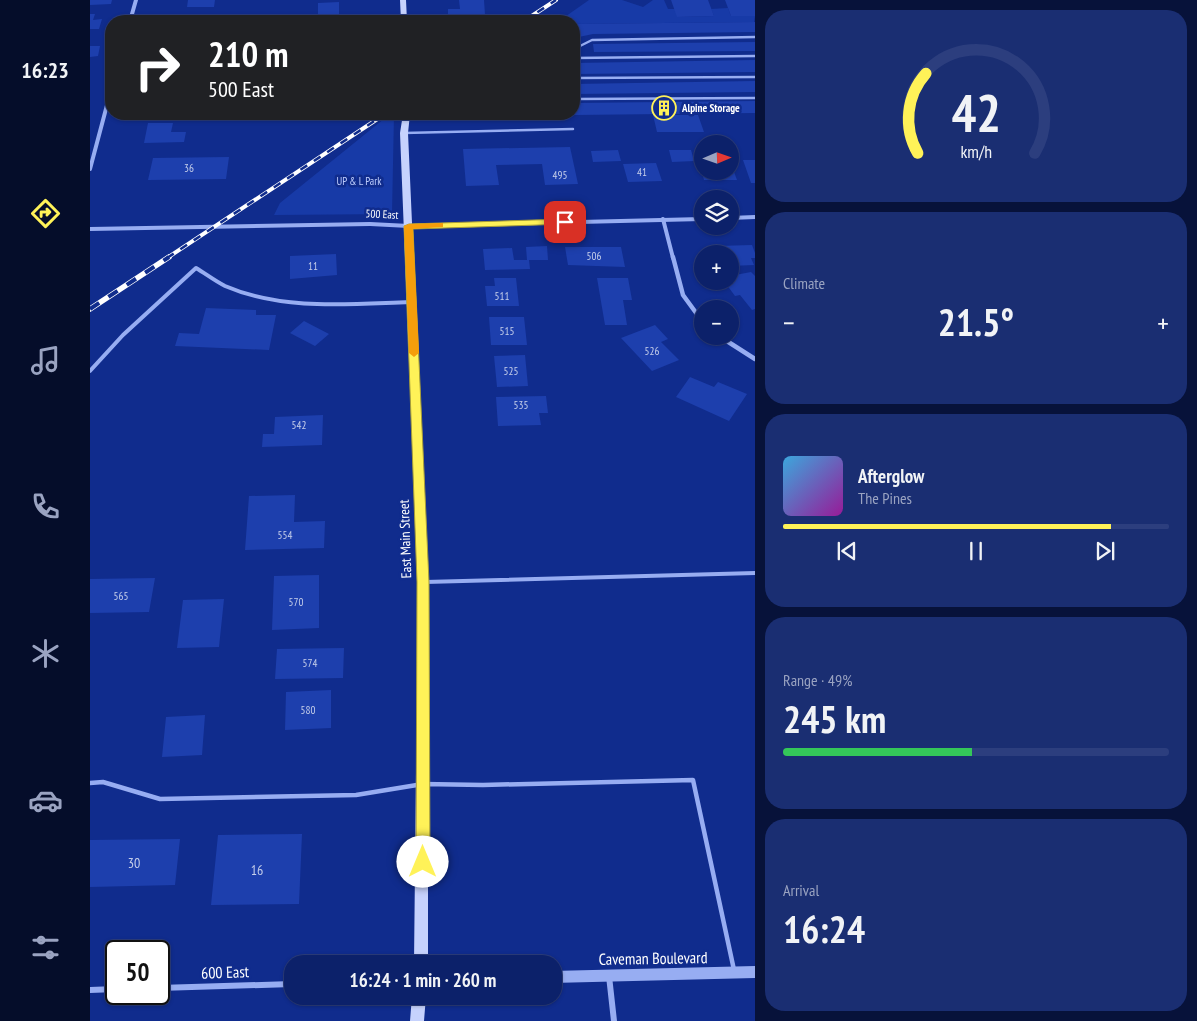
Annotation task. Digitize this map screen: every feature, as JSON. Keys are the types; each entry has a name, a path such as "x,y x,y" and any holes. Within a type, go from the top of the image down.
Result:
{"main road":[{"path":"403,0 404,15"},
{"name":"East Main Street","path":"405,120 404,133 423,582 421,955"},
{"path":"417,1021 418,1005"}],"street":[{"path":"132,15 136,0"},
{"path":"90,169 105,113"},
{"path":"739,218 754,217"},
{"name":"500 East","path":"90,229 370,224 409,226 694,219"},
{"path":"663,220 683,295 694,310"},
{"path":"733,345 754,359"},
{"name":"Caveman Boulevard","path":"562,977 754,972"},
{"path":"609,976 614,1021"},
{"name":"600 East","path":"170,988 284,984"},
{"path":"90,990 105,989"}],"lane":[{"path":"580,45 592,40 754,37"},
{"path":"580,58 754,56"},
{"path":"580,78 754,77"},
{"path":"580,99 754,98"},
{"path":"404,133 573,129"},
{"path":"90,372 123,335 196,268 226,286 273,299 306,303 412,302"},
{"path":"423,582 754,573"},
{"path":"90,783 104,782 160,799 355,795 423,784 493,785 694,780 734,972"}],"green space":[{"path":"589,0 622,0 643,7 653,0 664,0 668,9 675,9 678,17 714,16 711,9 728,8 731,16 755,16 754,22 580,24 580,15 568,15"},
{"name":"UP & L Park","path":"383,120 394,120 392,214 274,215 280,203"}],"building":[{"path":"90,0 112,0 111,4 90,5"},
{"path":"188,0 215,0 214,7 187,7"},
{"path":"459,0 484,0 485,15 448,15 448,9 460,9"},
{"path":"671,0 708,0 714,16 677,17"},
{"path":"725,0 755,0 755,16 731,16"},
{"path":"339,2 339,15 318,15 318,3"},
{"path":"90,14 95,14 93,20 102,19 99,29 90,29"},
{"path":"755,22 755,32 593,34 580,37 580,24"},
{"path":"755,42 755,51 594,52 593,44"},
{"path":"90,46 100,46 98,56 90,57"},
{"name":"Alpine Storage","path":"755,60 755,72 580,74 580,63"},
{"name":"Alpine Storage","path":"755,81 755,92 580,94 580,84"},
{"name":"Alpine Storage","path":"755,101 755,113 580,115 580,103"},
{"path":"653,115 698,115 704,132 657,132"},
{"path":"148,123 173,123 171,132 186,132 184,142 144,143"},
{"path":"570,147 578,184 545,185 542,164 496,165 499,185 466,186 463,149"},
{"path":"618,150 621,161 593,162 591,151"},
{"path":"669,150 691,150 694,161 672,162"},
{"path":"229,157 226,179 148,180 153,158"},
{"path":"743,160 755,160 755,183 751,183"},
{"path":"656,163 662,181 628,182 623,164"},
{"path":"739,245 752,245 755,258 751,258 754,265 739,266"},
{"path":"547,246 548,260 527,260 526,247"},
{"path":"565,247 621,247 625,267 568,265"},
{"path":"512,248 514,260 529,260 530,269 485,270 483,249"},
{"path":"336,254 337,275 290,279 290,256"},
{"path":"751,272 755,276 755,309 752,310 740,295 735,296 731,290 739,290 739,274"},
{"path":"494,278 516,278 519,306 487,306 485,286 495,286"},
{"path":"597,278 628,278 632,300 623,300 627,325 605,325"},
{"path":"206,308 256,310 256,315 276,315 269,350 175,346 179,333 199,334"},
{"path":"489,317 524,317 527,345 491,345"},
{"path":"304,321 329,334 315,346 290,333"},
{"path":"655,325 668,339 661,342 679,360 652,371 621,338"},
{"path":"525,355 528,386 497,387 494,356"},
{"path":"690,377 714,387 718,382 747,394 729,421 676,397"},
{"path":"546,396 548,413 539,413 541,425 498,426 496,397"},
{"path":"323,415 322,445 262,447 263,434 274,434 275,417"},
{"path":"295,495 294,522 325,521 324,548 245,550 249,496"},
{"path":"319,575 319,628 272,630 274,576"},
{"path":"155,578 149,612 90,613 90,579"},
{"path":"224,599 219,647 177,648 183,600"},
{"path":"344,648 343,678 275,679 277,649"},
{"path":"331,690 331,728 285,730 286,692"},
{"path":"205,715 202,755 162,757 166,717"},
{"path":"302,834 299,904 211,905 218,835"},
{"path":"180,839 175,885 90,887 90,840"}],"railway":[{"path":"533,15 556,0"},
{"path":"167,258 376,120"},
{"path":"90,309 169,257"}],"slow traffic":[{"path":"414,353 409,226 440,225"}],"place":[{"name":"Alpine Storage","path":"664,108"}],"route":[{"path":"423,862 423,582 409,226 565,222"}]}
